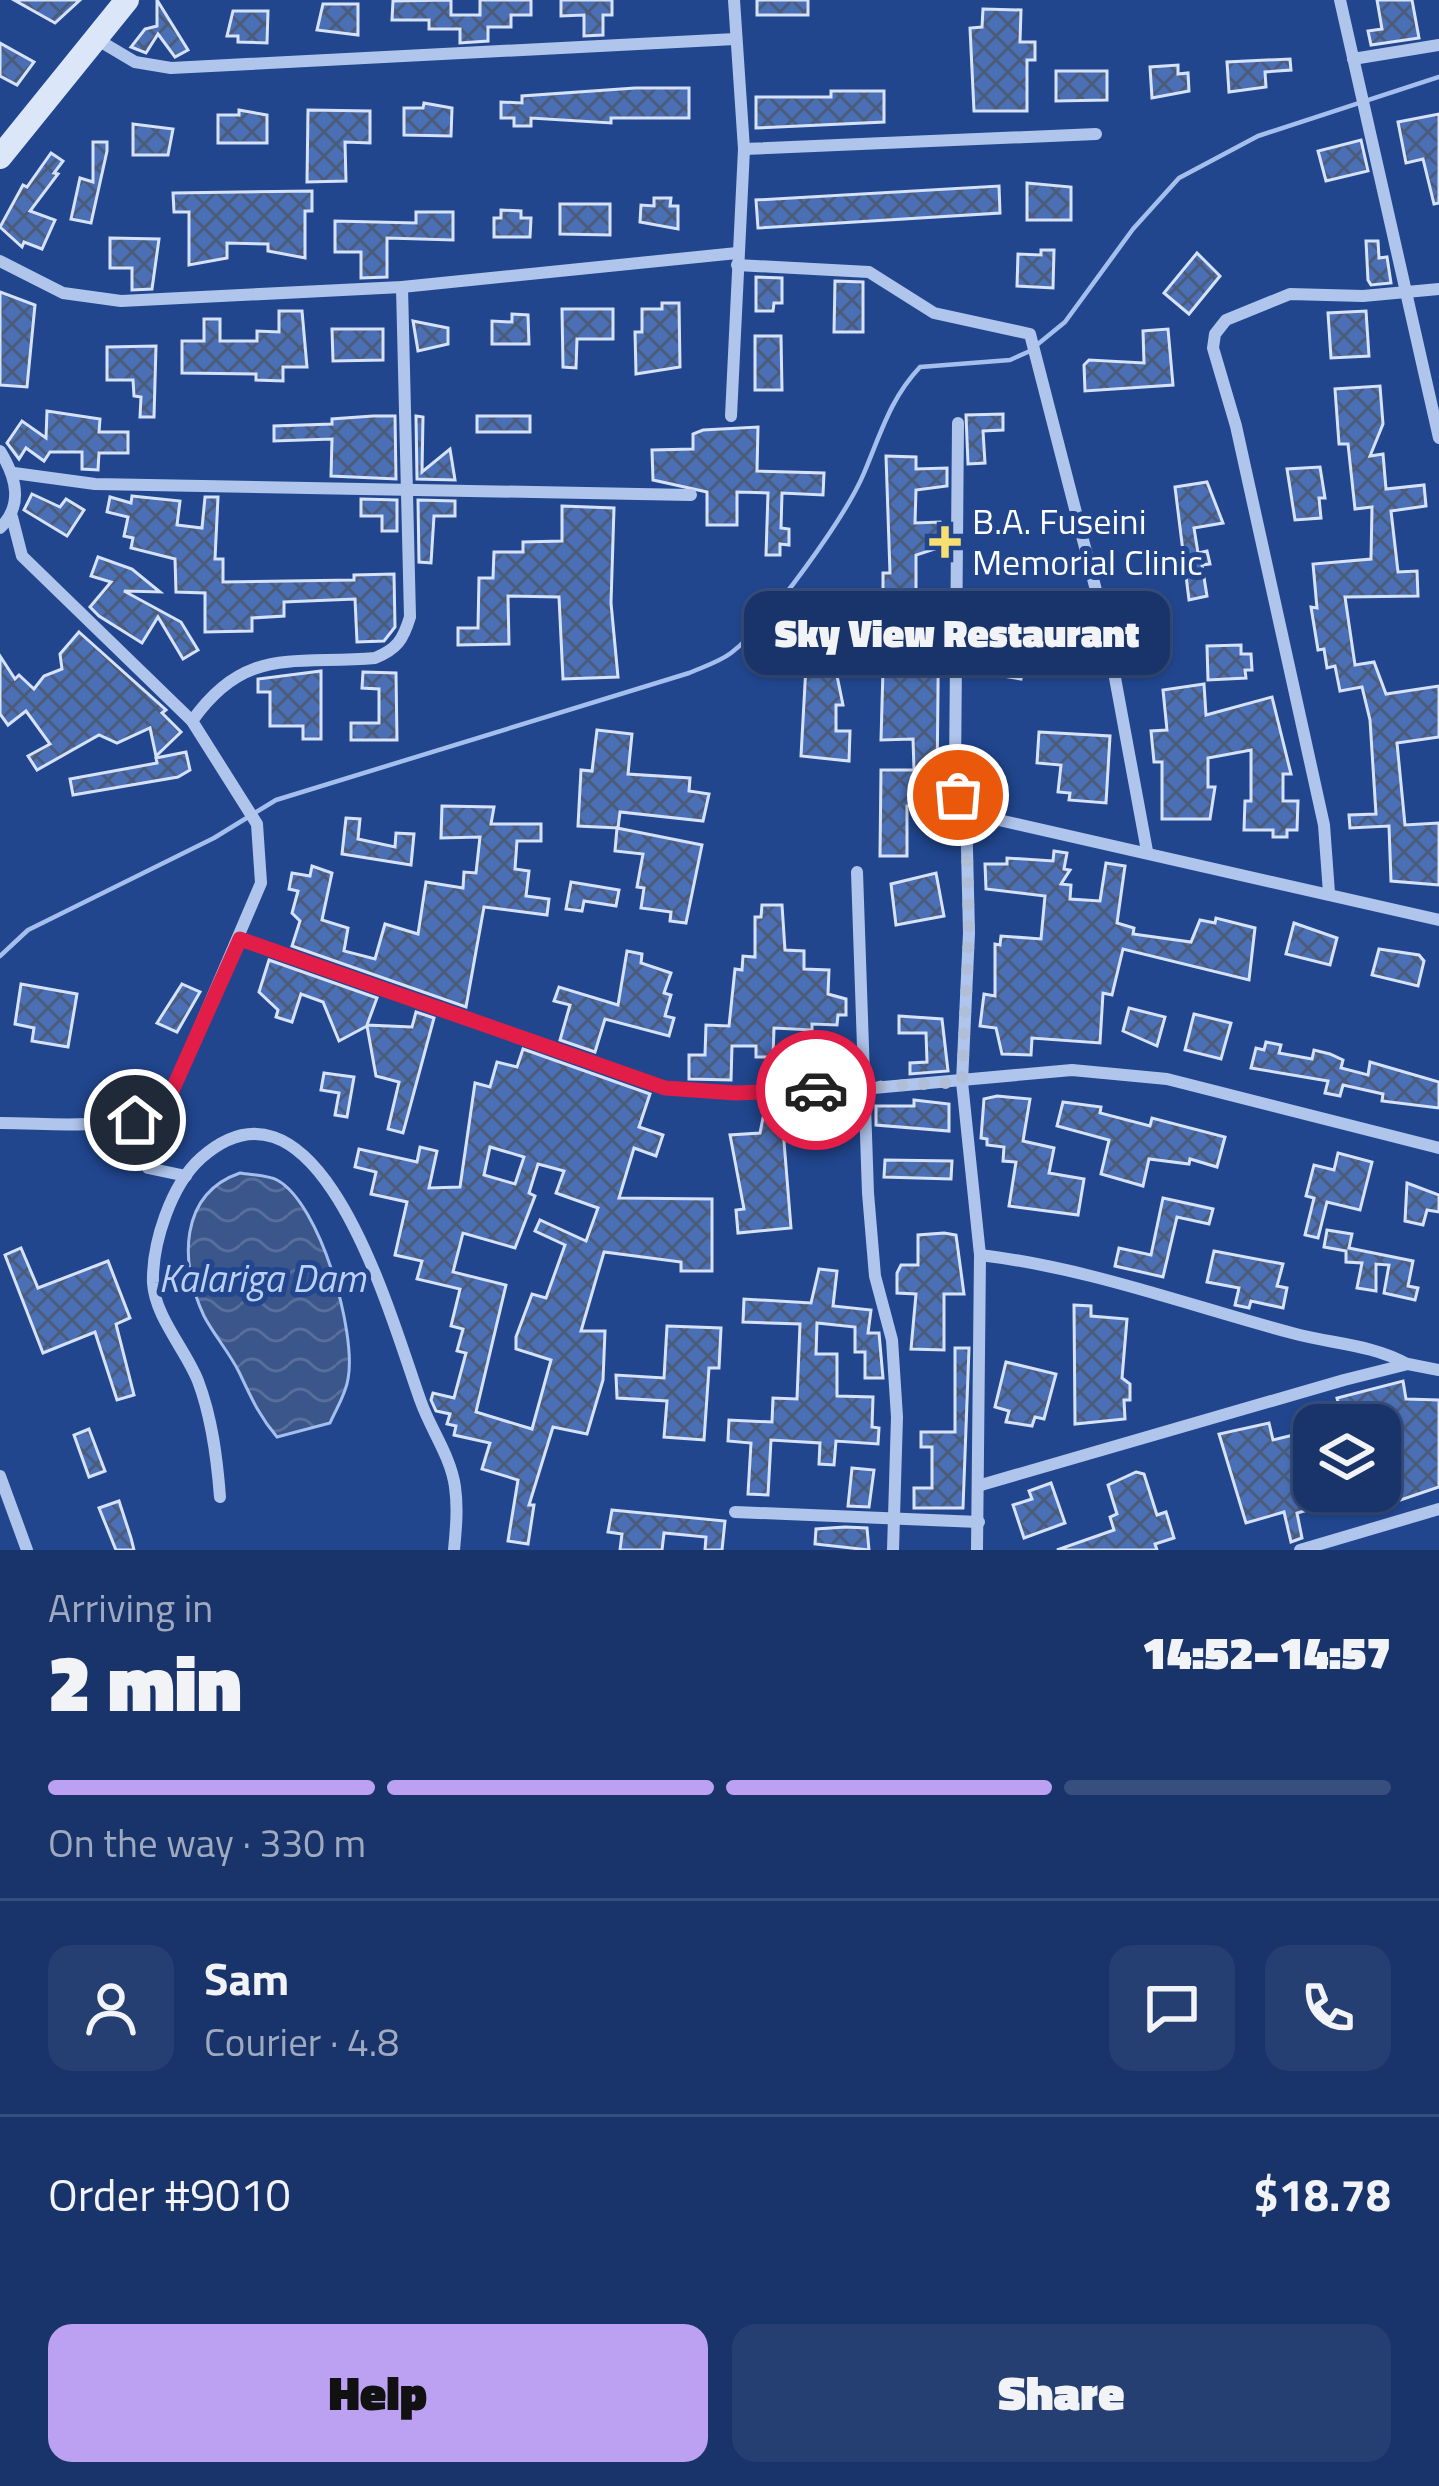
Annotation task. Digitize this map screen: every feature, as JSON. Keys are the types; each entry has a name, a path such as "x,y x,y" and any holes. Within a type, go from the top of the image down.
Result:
{"main road":[{"path":"0,158 9,129 98,40 127,0"}],"street":[{"path":"731,416 744,148 734,0"},
{"path":"1340,0 1439,438"},
{"path":"98,40 134,62 171,68 735,39"},
{"path":"1354,64 1439,45"},
{"path":"744,148 1096,134"},
{"path":"0,261 63,293 91,301 402,286 737,259 869,272 934,313 1030,334 1106,629 1148,851"},
{"path":"192,721 214,689 254,665 375,658 394,651 410,617 402,286"},
{"path":"1329,893 1324,825 1236,426 1213,348 1215,334 1226,320 1290,294 1439,290"},
{"path":"958,423 955,776 966,807 969,933 962,1082 980,1255 977,1550"},
{"path":"0,451 14,473 12,517 22,556 192,721 257,824 261,884 167,1102 148,1168 186,1176"},
{"path":"14,473 95,484 691,495"},
{"path":"0,528 12,517"},
{"path":"966,807 990,818 1439,920"},
{"path":"857,872 862,1089 874,1276 892,1340 898,1522 893,1550"},
{"path":"240,939 665,1088 735,1093 862,1089 1072,1070 1167,1079 1439,1148"},
{"path":"0,1123 104,1125 135,1120 167,1102"},
{"path":"220,1497 216,1448 198,1379 153,1286 165,1224 186,1176 226,1142 267,1136 290,1143 338,1196 453,1475 454,1550"},
{"path":"980,1255 1074,1270 1439,1370"},
{"path":"981,1485 1408,1364"},
{"path":"0,1476 27,1550"},
{"path":"1300,1550 1439,1509"},
{"path":"735,1512 979,1522"}],"water":[{"name":"Kalariga Dam","path":"240,1173 277,1180 308,1214 332,1271 347,1332 348,1379 330,1423 277,1437 204,1316 190,1274 188,1253 195,1214 220,1183"}],"building":[{"path":"14,0 80,0 55,23"},
{"path":"157,0 188,50 175,57 158,34 146,53 131,47 145,29 157,26"},
{"path":"451,0 451,15 480,15 480,0 531,0 531,15 511,15 511,27 488,27 488,41 460,43 460,29 429,29 429,20 392,20 393,1"},
{"path":"561,0 612,0 612,15 603,15 603,35 584,36 584,15 561,16"},
{"path":"757,0 808,0 808,15 757,15"},
{"path":"1377,0 1412,0 1419,38 1371,45 1368,31 1382,29"},
{"path":"323,4 358,4 358,35 317,30"},
{"path":"983,9 1021,10 1020,42 1035,42 1035,60 1027,60 1027,111 974,111 970,28 982,27"},
{"path":"233,11 268,11 267,43 238,42 238,36 227,36"},
{"path":"0,43 34,62 17,85 0,76"},
{"path":"1290,59 1291,70 1265,72 1266,87 1229,92 1227,62"},
{"path":"1178,65 1178,74 1188,73 1189,91 1152,98 1150,67"},
{"path":"1056,71 1107,71 1107,100 1056,101"},
{"path":"689,88 689,118 611,118 611,123 531,118 531,126 514,126 514,118 501,118 501,102 522,103 522,96"},
{"path":"831,91 884,91 884,122 756,128 756,97 831,97"},
{"path":"424,103 452,108 451,136 404,135 404,108 423,108"},
{"path":"239,110 267,115 267,143 218,143 218,115 239,115"},
{"path":"308,110 370,111 370,143 345,142 346,181 307,182"},
{"path":"1439,114 1439,203 1434,204 1423,159 1406,163 1398,122"},
{"path":"133,124 173,129 168,155 133,155"},
{"path":"1361,140 1368,171 1326,181 1318,151"},
{"path":"93,142 107,142 107,151 91,223 71,219 80,178 93,182"},
{"path":"51,153 63,161 30,211 55,220 42,249 24,242 22,247 0,227 23,185 27,187"},
{"path":"1027,183 1071,187 1071,220 1027,220"},
{"path":"999,186 1000,213 758,228 756,200"},
{"path":"312,191 312,211 305,211 305,258 268,251 268,244 227,243 227,258 189,265 189,212 174,212 173,193"},
{"path":"654,198 671,198 670,206 678,206 678,229 640,222 641,205 654,206"},
{"path":"560,204 610,204 610,235 560,234"},
{"path":"501,210 521,211 521,218 531,218 530,237 494,237 494,218 501,218"},
{"path":"416,212 453,212 453,240 387,238 387,277 361,278 361,252 335,252 335,221 416,223"},
{"path":"110,238 159,239 152,289 132,290 132,268 110,268"},
{"path":"1366,241 1378,241 1379,258 1387,257 1391,283 1371,285 1368,280"},
{"path":"1041,250 1054,250 1053,288 1017,286 1018,254 1041,255"},
{"path":"1197,253 1220,276 1189,314 1164,293"},
{"path":"756,277 782,278 782,303 774,303 773,311 756,311"},
{"path":"835,281 863,282 863,332 834,332"},
{"path":"0,292 35,305 27,387 0,385"},
{"path":"662,303 679,303 680,367 636,374 635,332 642,332 642,309 662,309"},
{"path":"562,309 613,309 613,339 577,339 576,368 563,367"},
{"path":"279,311 302,311 307,367 283,367 283,381 256,380 256,374 182,373 182,341 204,341 204,319 220,319 220,341 257,341 257,331 279,332"},
{"path":"1366,311 1369,356 1331,358 1328,313"},
{"path":"512,314 528,315 529,344 492,344 492,321 512,322"},
{"path":"413,321 448,328 448,344 418,351"},
{"path":"332,329 383,329 383,360 333,361"},
{"path":"1168,329 1173,385 1085,391 1084,365 1089,360 1144,363 1143,331"},
{"path":"755,336 781,336 782,390 755,390"},
{"path":"156,346 154,417 140,417 141,397 134,396 133,380 107,380 107,347"},
{"path":"1380,386 1383,424 1370,456 1383,454 1386,489 1424,485 1426,506 1391,511 1398,572 1417,571 1418,596 1345,597 1355,665 1374,662 1386,694 1439,686 1439,737 1397,743 1405,825 1439,823 1439,885 1391,881 1389,826 1350,828 1349,815 1376,814 1370,720 1362,687 1340,691 1335,666 1327,668 1324,649 1318,650 1311,607 1317,608 1313,564 1371,559 1372,507 1355,509 1348,444 1339,444 1335,389"},
{"path":"47,411 100,419 99,432 128,432 128,453 99,453 98,470 82,469 82,452 50,452 44,461 26,448 19,459 7,443 22,421 46,438"},
{"path":"1003,414 1003,430 983,431 985,463 968,464 966,415"},
{"path":"395,416 396,479 331,476 332,439 274,441 274,426 332,424 332,419"},
{"path":"416,416 423,417 422,472 450,449 455,480 417,479"},
{"path":"477,416 530,416 530,432 477,432"},
{"path":"758,427 757,471 824,473 823,495 782,493 781,528 789,529 789,545 780,544 780,555 766,555 768,493 737,492 737,525 707,525 707,492 653,480 652,450 693,449 693,434 703,430"},
{"path":"886,456 916,457 916,469 947,468 947,486 916,490 915,523 940,522 941,547 916,555 916,593 939,593 937,786 931,786 931,806 907,806 907,856 880,856 881,770 914,770 913,739 881,740 884,635 900,635 901,606 883,606 883,573 890,573"},
{"path":"1320,467 1325,498 1319,498 1321,518 1295,520 1287,469"},
{"path":"1207,482 1223,523 1194,528 1198,553 1207,551 1210,564 1202,565 1207,596 1189,600 1175,487"},
{"path":"32,494 60,507 66,499 84,510 67,536 24,510"},
{"path":"132,496 180,501 177,525 202,528 205,497 218,497 215,559 223,559 223,582 354,580 354,575 394,574 395,627 384,641 357,642 355,599 284,602 284,616 252,618 252,631 205,632 205,593 176,592 175,559 131,548 133,538 124,536 128,517 107,512 110,497 131,503"},
{"path":"361,499 397,500 397,531 382,531 382,516 361,516"},
{"path":"418,500 455,501 455,516 434,516 431,563 419,562"},
{"path":"562,506 614,508 611,603 618,677 563,679 559,597 508,596 509,644 458,645 458,628 478,628 479,578 493,578 494,552 523,552 523,542 562,541"},
{"path":"98,557 132,569 160,592 124,591 181,622 198,650 183,659 158,617 142,643 99,616 90,607 111,582 91,576"},
{"path":"79,632 166,710 162,713 181,732 156,756 150,728 117,743 99,735 37,770 28,756 50,744 26,711 8,725 0,714 0,656 15,679 19,675 34,689 44,676 62,669 60,654"},
{"path":"978,639 1027,647 1021,679 972,671"},
{"path":"1241,645 1241,654 1251,654 1252,670 1245,670 1246,678 1208,680 1207,646"},
{"path":"806,666 835,666 843,705 836,705 836,731 850,731 849,761 801,756"},
{"path":"321,671 321,739 303,739 303,726 270,726 270,692 258,692 258,679"},
{"path":"363,672 396,673 397,740 351,740 351,723 379,723 379,689 362,688"},
{"path":"1204,684 1206,715 1272,697 1291,774 1283,774 1283,801 1298,801 1297,830 1287,830 1287,837 1273,837 1273,830 1244,830 1245,801 1251,801 1251,750 1208,758 1208,787 1215,787 1210,819 1162,819 1162,762 1154,762 1151,731 1167,730 1163,690"},
{"path":"597,730 632,734 628,774 690,778 689,791 709,794 703,821 620,812 618,828 578,826 581,770 592,771"},
{"path":"1039,732 1110,736 1106,803 1069,800 1070,793 1058,792 1061,765 1037,763"},
{"path":"186,752 190,770 178,777 73,795 70,779 157,763 156,758"},
{"path":"442,806 494,807 491,824 541,824 541,841 517,841 515,869 529,871 526,896 549,899 547,915 484,907 466,1007 292,946 300,921 292,913 298,891 289,889 292,873 310,876 312,866 332,873 322,920 348,928 344,951 375,959 385,924 418,934 426,882 463,888 464,872 476,873 480,837 441,838"},
{"path":"346,818 360,819 358,839 395,847 396,833 414,834 411,865 342,854"},
{"path":"617,828 702,845 686,923 670,921 671,912 641,908 644,888 637,887 643,854 615,851"},
{"path":"1054,851 1067,853 1064,869 1070,870 1061,884 1071,885 1070,899 1100,901 1106,863 1125,866 1117,923 1134,928 1133,934 1191,942 1200,920 1215,923 1216,918 1255,928 1249,980 1123,949 1112,995 1103,993 1100,1043 1032,1038 1031,1055 1002,1054 996,1028 980,1026 984,994 995,996 995,944 1000,945 1001,936 1041,939 1045,896 986,889 985,864 1007,864 1007,858 1053,861"},
{"path":"936,873 944,916 896,925 891,884"},
{"path":"571,882 619,890 616,906 584,901 582,911 566,909"},
{"path":"762,905 782,905 785,950 804,951 804,969 829,970 828,994 846,999 846,1015 838,1015 837,1025 812,1024 812,1030 774,1028 773,1057 756,1057 756,1046 732,1046 731,1080 689,1079 689,1055 705,1055 706,1025 729,1026 735,969 742,970 743,956 755,957 755,917 761,917"},
{"path":"1294,923 1337,938 1330,965 1286,954"},
{"path":"1379,949 1419,955 1424,961 1418,986 1372,975"},
{"path":"627,951 642,954 641,963 671,973 664,993 671,995 665,1016 674,1018 669,1036 605,1019 595,1052 560,1040 570,1005 554,1001 559,987 618,1005"},
{"path":"269,960 377,998 367,1025 412,1027 416,1012 434,1018 403,1133 388,1129 399,1082 376,1076 367,1026 339,1041 323,1002 301,994 292,1022 276,1017 278,1010 259,992"},
{"path":"21,984 77,994 68,1047 32,1041 34,1028 15,1024"},
{"path":"182,984 200,992 177,1032 157,1023"},
{"path":"1129,1008 1165,1017 1157,1046 1123,1031"},
{"path":"1194,1014 1231,1023 1221,1059 1185,1050"},
{"path":"899,1016 942,1019 948,1071 910,1074 910,1063 927,1062 926,1033 899,1033"},
{"path":"1266,1042 1281,1045 1279,1053 1312,1059 1314,1050 1330,1054 1343,1060 1341,1068 1368,1075 1370,1062 1439,1082 1439,1108 1382,1101 1383,1094 1343,1085 1340,1096 1325,1093 1328,1081 1251,1068 1256,1048 1264,1050"},
{"path":"523,1049 650,1094 639,1127 663,1135 656,1156 634,1148 619,1198 712,1199 712,1271 681,1271 681,1262 604,1252 581,1331 605,1331 603,1380 587,1434 553,1427 529,1505 534,1505 528,1544 508,1541 518,1480 482,1469 490,1443 454,1435 456,1426 447,1424 450,1414 436,1411 431,1400 433,1393 454,1398 466,1353 457,1351 463,1329 451,1326 460,1289 417,1279 422,1261 395,1255 407,1202 371,1194 376,1172 355,1167 359,1149 417,1162 420,1147 437,1151 429,1188 460,1187 475,1083 490,1087 497,1062 517,1067","holes":["490,1147 524,1157 515,1184 484,1175","538,1164 564,1171 556,1193 598,1208 586,1241 540,1220 535,1231 565,1245 546,1298 532,1294 516,1337 516,1349 551,1360 532,1429 476,1412 506,1285 453,1272 463,1233 515,1248 535,1196 529,1193"]},
{"path":"324,1073 354,1077 347,1117 335,1115 339,1093 321,1090"},
{"path":"984,1099 1030,1099 1023,1141 1054,1148 1049,1173 1084,1179 1078,1215 1009,1206 1016,1162 1003,1161 1004,1147 987,1145 987,1139 981,1138"},
{"path":"914,1100 949,1104 949,1131 876,1125 876,1106 914,1106"},
{"path":"1063,1102 1101,1107 1100,1113 1150,1126 1152,1118 1225,1137 1217,1167 1190,1159 1189,1164 1149,1159 1143,1186 1101,1174 1109,1140 1057,1126"},
{"path":"782,1117 791,1228 738,1233 736,1210 744,1209 730,1135 760,1133 763,1118"},
{"path":"1338,1153 1372,1162 1360,1210 1327,1202 1318,1238 1305,1235 1314,1198 1306,1196 1314,1165 1334,1170"},
{"path":"885,1160 952,1161 951,1179 884,1177"},
{"path":"1407,1183 1439,1195 1439,1212 1427,1210 1423,1225 1405,1221"},
{"path":"1163,1198 1213,1209 1209,1224 1177,1217 1163,1277 1115,1266 1119,1248 1151,1255"},
{"path":"1327,1230 1352,1234 1349,1248 1413,1261 1408,1286 1418,1288 1415,1300 1384,1293 1389,1265 1376,1264 1376,1291 1357,1288 1362,1263 1346,1262 1346,1251 1324,1247"},
{"path":"918,1235 956,1235 964,1294 944,1294 944,1350 911,1349 916,1294 897,1293 897,1273 901,1265 918,1265"},
{"path":"21,1248 38,1288 108,1261 130,1318 116,1324 134,1395 117,1400 95,1332 43,1353 5,1255"},
{"path":"1214,1251 1283,1264 1277,1286 1287,1288 1283,1308 1251,1301 1249,1308 1235,1305 1239,1288 1207,1282"},
{"path":"819,1269 837,1271 833,1306 871,1310 868,1333 879,1333 883,1378 865,1378 865,1352 855,1352 855,1327 817,1323 816,1354 837,1354 837,1396 873,1397 872,1427 879,1428 878,1444 836,1441 834,1465 819,1464 820,1443 771,1440 768,1495 748,1494 751,1443 728,1441 729,1420 772,1422 773,1398 797,1399 800,1324 743,1322 744,1299 811,1303"},
{"path":"1074,1305 1091,1306 1091,1316 1127,1319 1122,1378 1130,1384 1130,1400 1124,1400 1125,1419 1075,1424"},
{"path":"667,1326 721,1328 719,1368 709,1368 704,1440 664,1437 667,1401 617,1398 616,1375 664,1378"},
{"path":"955,1348 969,1348 963,1508 914,1508 914,1488 932,1488 932,1447 921,1447 921,1432 955,1432"},
{"path":"1006,1362 1056,1374 1044,1419 1035,1417 1032,1426 1006,1422 1009,1411 995,1407"},
{"path":"1403,1381 1406,1399 1439,1400 1439,1487 1401,1500 1401,1404 1339,1404 1337,1398"},
{"path":"1269,1423 1273,1440 1293,1435 1293,1512 1301,1512 1297,1513 1302,1538 1291,1542 1284,1512 1246,1523 1219,1434"},
{"path":"89,1429 105,1471 89,1477 74,1435"},
{"path":"852,1468 874,1470 869,1507 848,1506"},
{"path":"1136,1472 1144,1474 1157,1515 1166,1512 1174,1538 1155,1544 1157,1550 1057,1550 1114,1530 1110,1517 1117,1514 1108,1485"},
{"path":"1051,1483 1065,1523 1024,1538 1013,1505 1032,1499 1029,1491"},
{"path":"119,1501 134,1550 116,1550 99,1508"},
{"path":"612,1510 725,1521 722,1550 705,1550 706,1537 664,1533 662,1550 620,1550 622,1534 608,1532"},
{"path":"867,1528 869,1550 815,1544 816,1529"}],"waterway":[{"path":"1038,344 1065,322 1133,229 1179,178 1258,136 1439,77"},
{"path":"0,956 28,930 214,838 276,800 689,673 726,656 765,619 824,541 855,492 894,404 920,367 1010,360 1030,351"}],"way so far":[{"path":"816,1090 962,1082 969,933 966,807 958,795"}],"place":[{"name":"B.A. Fuseini Memorial Clinic","path":"945,542"},
{"name":"Sky View Restaurant","path":"958,795"}],"route":[{"path":"135,1120 167,1102 240,939 665,1088 735,1093 816,1090"}]}
